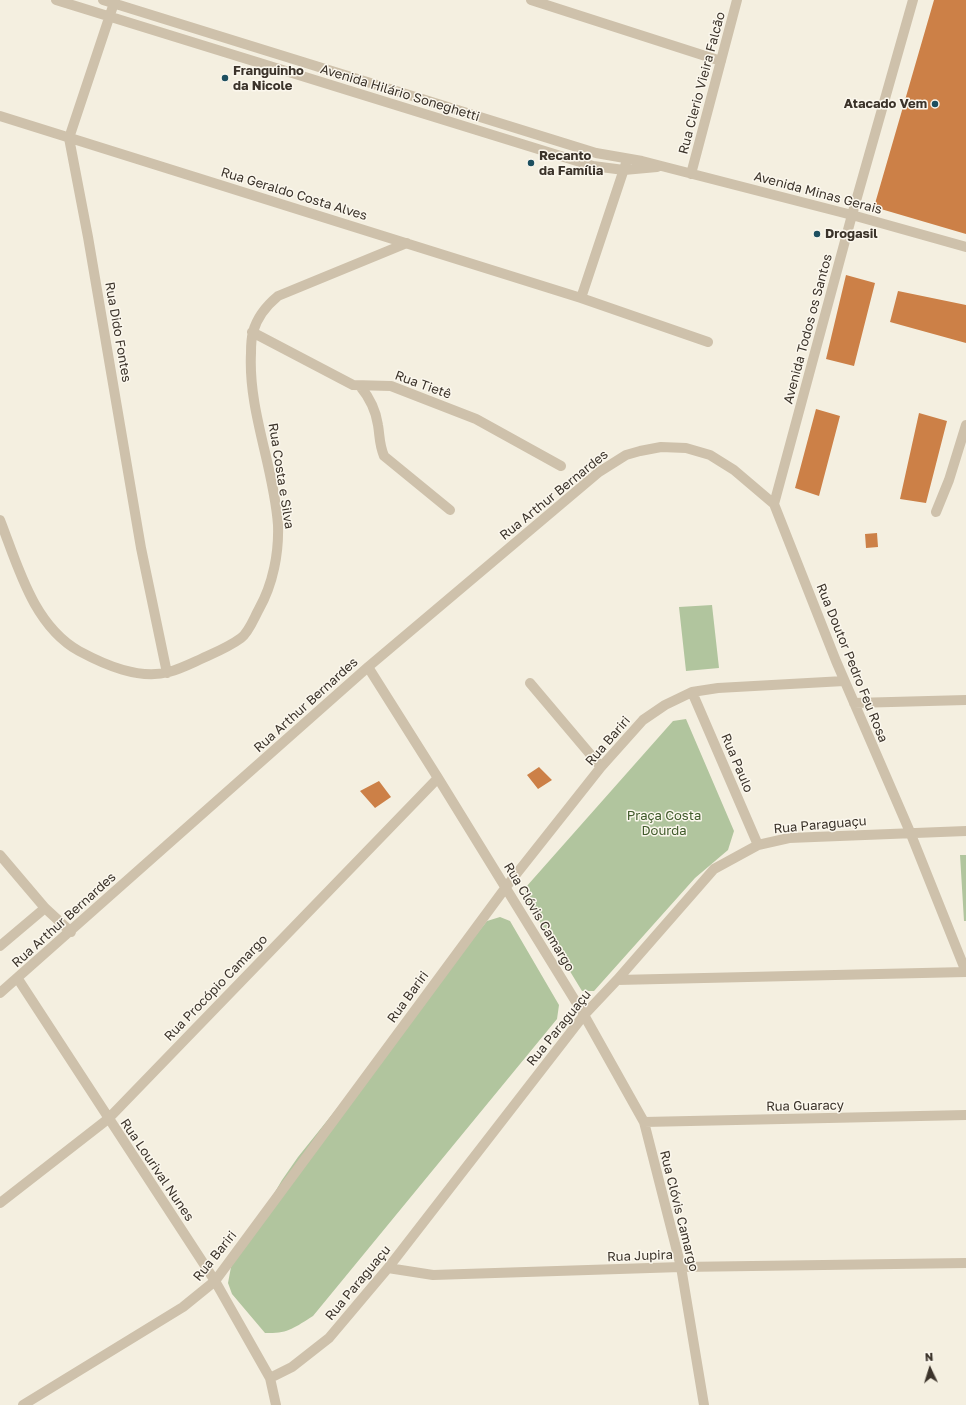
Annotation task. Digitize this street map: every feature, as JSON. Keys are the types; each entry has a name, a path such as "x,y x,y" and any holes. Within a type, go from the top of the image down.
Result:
{"street":[{"name":"Avenida Hilário Soneghetti","path":"56,0 593,166 624,170"},
{"name":"Avenida Hilário Soneghetti","path":"103,0 114,2 596,154 628,159"},
{"path":"531,0 721,62"},
{"name":"Rua Clerio Vieira Falcão","path":"691,174 737,0"},
{"name":"Avenida Todos os Santos","path":"774,504 852,215 913,0"},
{"name":"Rua Dido Fontes","path":"114,2 69,138 88,237 141,548 167,673"},
{"path":"234,56 239,42"},
{"name":"Rua Geraldo Costa Alves","path":"0,116 581,298 708,342"},
{"path":"581,298 628,159"},
{"name":"Avenida Minas Gerais","path":"628,159 662,166 852,215 966,247"},
{"name":"Avenida Minas Gerais","path":"624,170 662,166"},
{"name":"Rua Costa e Silva","path":"0,520 25,583 43,617 55,633 78,651 117,669 142,674 167,673 222,649 242,638 267,595 276,562 278,525 254,398 250,366 252,332 264,308 278,296 407,243"},
{"name":"Rua Tietê","path":"252,332 353,385 391,386 476,419 561,466"},
{"path":"360,386 370,398 378,425 379,443 384,456 450,510"},
{"path":"936,512 949,480 966,425"},
{"name":"Rua Doutor Pedro Feu Rosa","path":"640,451 661,447 686,448 710,455 734,470 774,504 844,681 910,832 966,972"},
{"name":"Rua Arthur Bernardes","path":"0,993 18,979 368,667 599,472 626,455 640,451"},
{"name":"Rua Clóvis Camargo","path":"368,667 506,887 584,1015 644,1122 680,1267 704,1405"},
{"name":"Rua Bariri","path":"23,1405 182,1306 215,1281 506,887 602,767 643,720 665,705 692,692 718,688 844,681"},
{"path":"530,683 602,767"},
{"name":"Rua Paulo","path":"692,692 758,844"},
{"path":"854,703 966,700"},
{"name":"Rua Procópio Camargo","path":"0,1203 108,1119 438,778"},
{"name":"Rua Paraguaçu","path":"270,1378 303,1360 329,1338 388,1268 584,1015 617,980 714,869 758,844 789,838 910,832 966,831"},
{"path":"0,855 45,908 71,932"},
{"name":"Rua Arthur Bernardes","path":"0,946 45,908"},
{"path":"617,980 966,972"},
{"name":"Rua Lourival Nunes","path":"18,979 215,1281 270,1378 276,1405"},
{"name":"Rua Guaracy","path":"644,1122 966,1115"},
{"name":"Rua Jupira","path":"388,1268 433,1275 680,1267 966,1263"}],"green space":[{"path":"712,605 719,668 686,671 679,607"},
{"name":"Praça Costa Dourda","path":"686,719 734,831 728,850 695,878 594,991 582,991 524,896 526,887 673,721"},
{"path":"960,855 966,855 966,921 964,921"},
{"path":"500,917 510,921 559,1005 557,1019 313,1316 301,1324 285,1331 265,1333 232,1294 228,1283 231,1267 282,1180 298,1157 487,921"}],"building":[{"name":"Atacado Vem","path":"934,0 966,0 966,234 874,207"},
{"path":"846,275 875,283 854,366 826,359"},
{"path":"898,291 966,305 966,343 890,322"},
{"path":"816,409 840,416 819,496 795,488"},
{"path":"919,413 947,421 926,503 900,499"},
{"path":"877,533 878,547 866,548 865,534"},
{"path":"539,767 552,780 538,789 527,775"},
{"path":"379,781 391,797 375,808 360,791"}],"place":[{"name":"Franguinho da Nicole","path":"225,78"},
{"name":"Atacado Vem","path":"935,104"},
{"name":"Recanto da Família","path":"531,163"},
{"name":"Drogasil","path":"817,234"}]}
